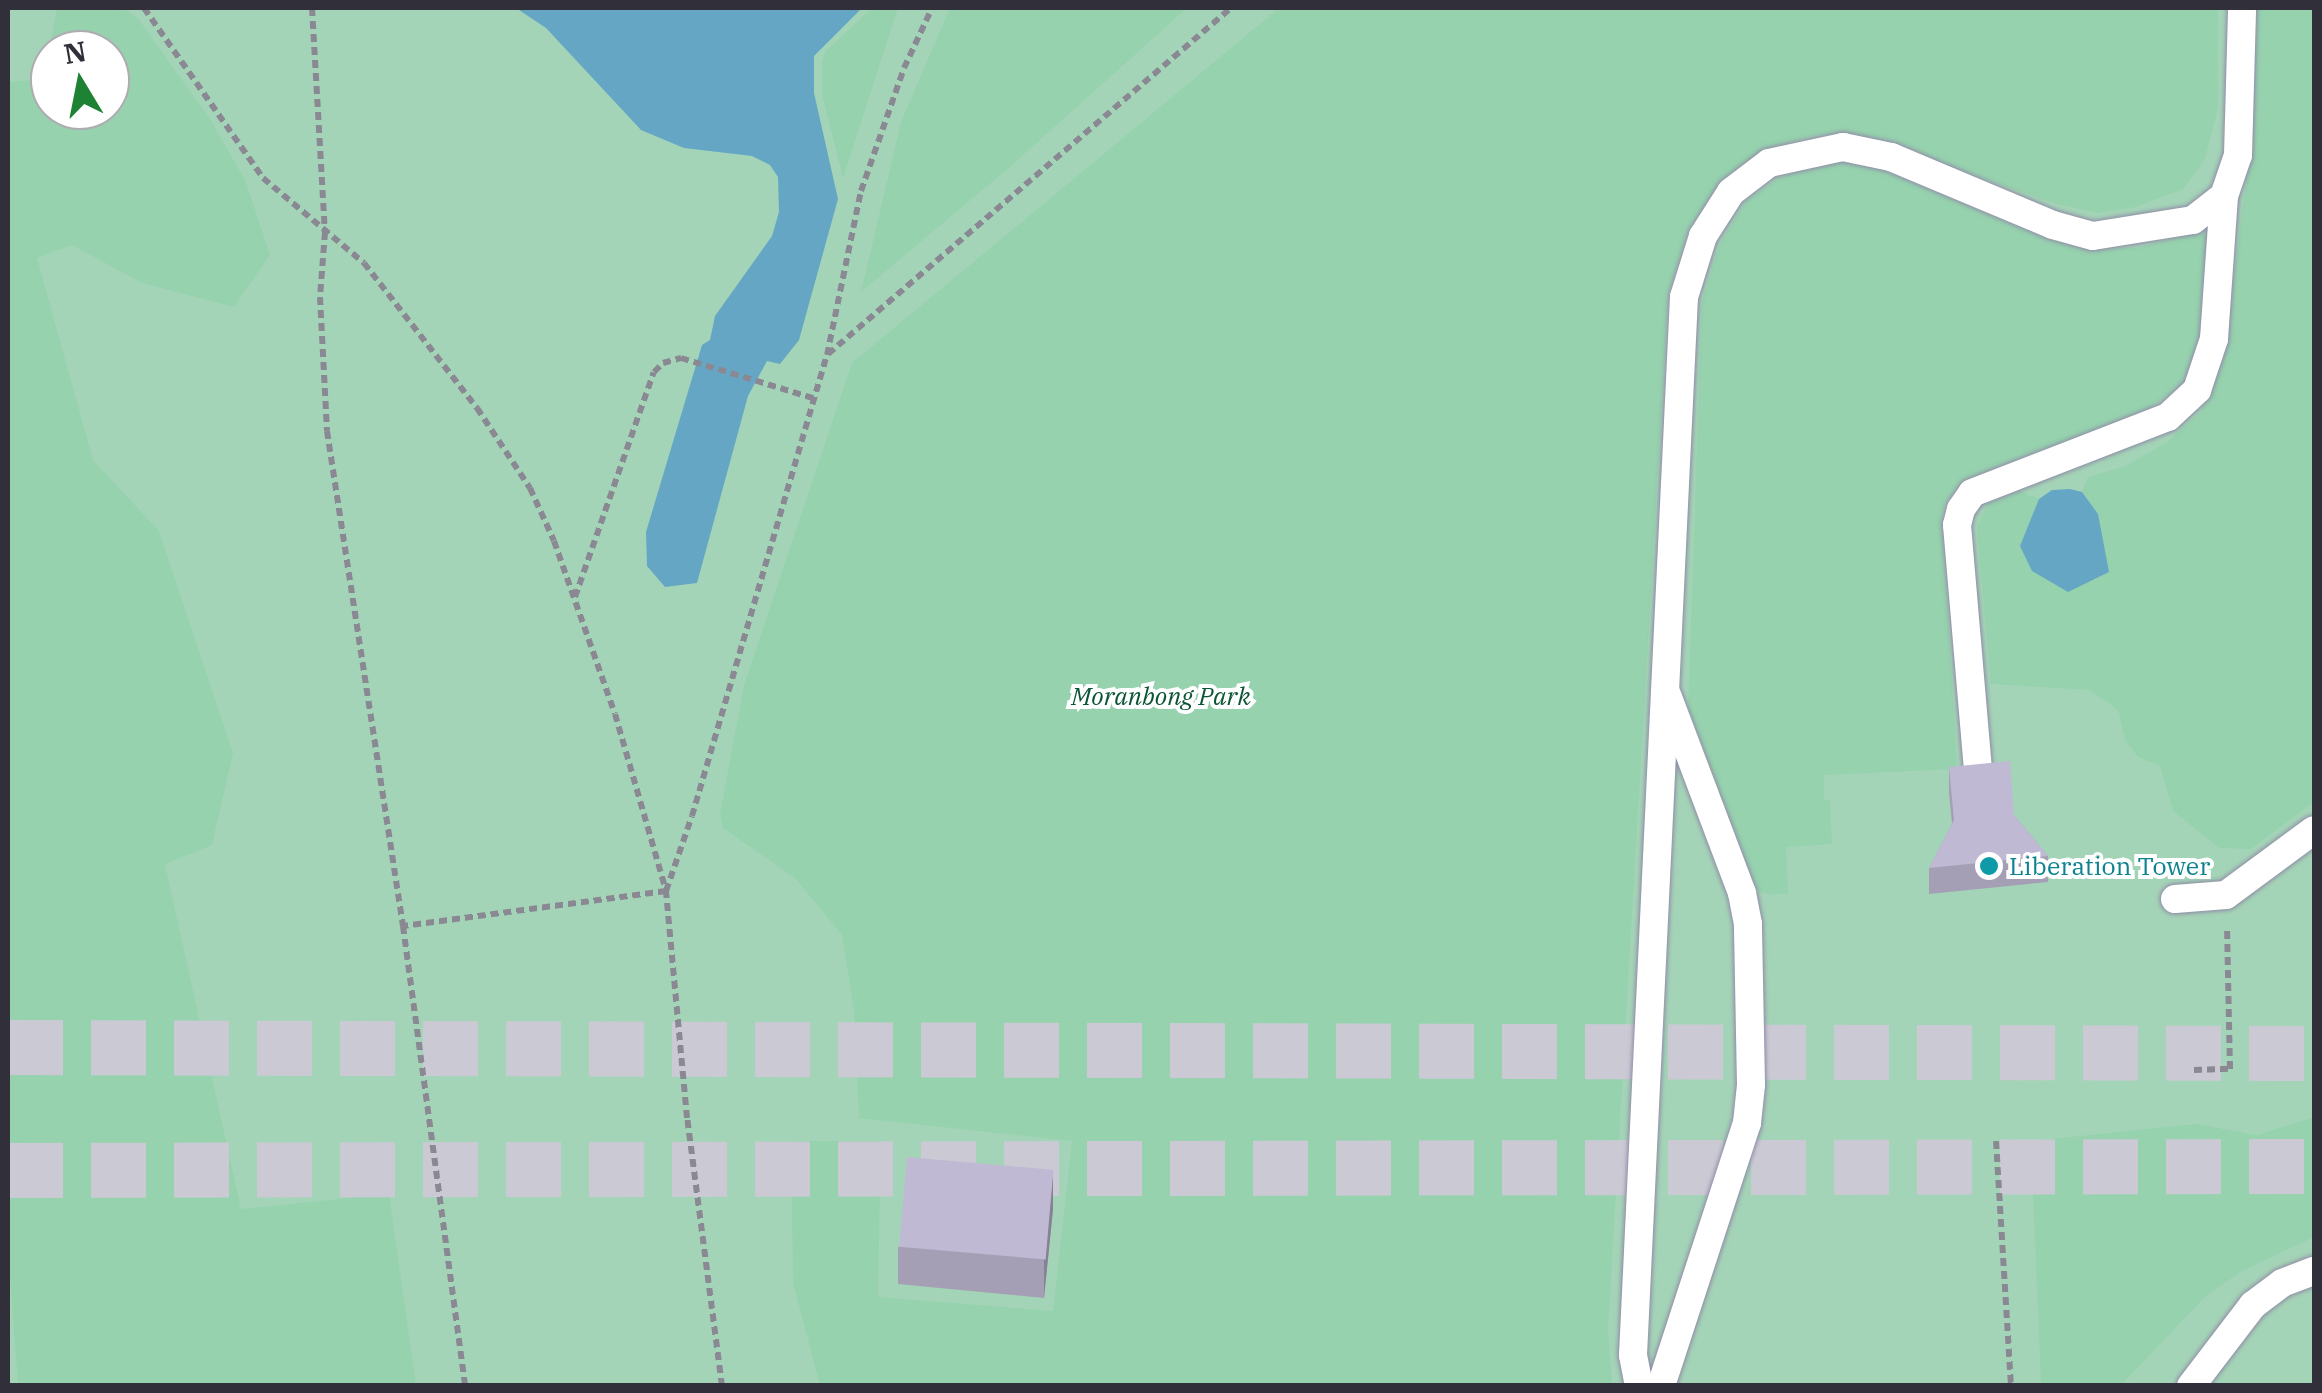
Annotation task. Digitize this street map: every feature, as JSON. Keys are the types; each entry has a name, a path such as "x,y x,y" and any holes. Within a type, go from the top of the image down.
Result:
{"lane":[{"path":"1978,770 1957,525 1960,509 1972,493 2168,417 2197,390 2214,339 2224,196 2238,155 2242,8"},
{"path":"1639,1386 1634,1354 1684,297 1703,236 1732,192 1770,163 1843,147 1891,156 2053,225 2093,236 2194,220 2224,196"},
{"path":"1661,1386 1747,1123 1751,1085 1745,908 1663,685"},
{"path":"2175,898 2226,895 2314,830"},
{"path":"2192,1386 2252,1305 2282,1284 2314,1271"}],"path":[{"path":"144,8 264,178 364,263 476,408 530,488 615,714 666,892 687,1118 722,1386"},
{"path":"312,8 325,232 320,297 327,432 404,926 465,1386"},
{"path":"666,892 692,816 814,398 860,191 904,68 932,8"},
{"path":"826,354 1232,8"},
{"path":"574,598 654,372 663,363 681,358 814,398"},
{"path":"404,926 666,892"},
{"path":"2194,1070 2230,1069 2226,895"},
{"path":"1996,1141 2011,1386"}],"green space":[{"name":"Moranbong Park","path":"8,8 2314,8 2314,1385 8,1386"},
{"path":"57,8 122,8 137,17 212,122 246,182 270,255 234,307 142,283 72,245 37,258 93,460 159,531 233,753 212,845 165,864 241,1209 389,1194 416,1385 18,1385 8,1249 8,82 30,80 30,130 130,130 130,30 53,30"},
{"path":"872,8 898,8 843,178 822,95 822,61 826,51"},
{"path":"950,8 1187,8 1011,166 861,292 901,122"},
{"path":"1279,8 2218,8 2218,108 2205,159 2183,189 2136,207 2097,213 2057,204 1847,132 1807,137 1760,152 1721,182 1688,230 1668,294 1608,1330 1612,1385 820,1385 793,1283 791,1141 881,1141 878,1297 1053,1311 1072,1141 859,1118 854,1011 842,935 795,878 723,828 720,814 744,685 852,363"},
{"path":"2256,8 2314,8 2314,802 2251,849 2219,848 2173,811 2160,766 2138,757 2125,740 2118,710 2090,690 1991,684 1977,528 1988,503 2020,491 2039,499 2020,546 2054,585 2098,514 2082,492 2088,477 2125,466 2167,442 2201,412 2224,355 2251,145"},
{"path":"1849,161 1892,173 2044,238 2086,249 2136,248 2187,235 2210,234 2202,351 2184,383 2128,424 2000,470 1954,492 1945,503 1942,517 1957,769 1824,775 1824,800 1830,800 1832,844 1786,847 1788,893 1771,895 1759,891 1752,879 1688,707 1702,301 1720,244 1746,201 1779,178 1817,164"},
{"path":"2314,1117 2314,1237 2242,1271 2205,1297 2121,1385 2041,1385 2031,1141 2196,1124 2257,1135"}],"water":[{"path":"516,8 862,8 814,56 814,93 838,199 799,340 780,364 767,361 748,396 697,583 665,587 647,566 646,532 702,345 710,340 715,316 772,236 779,212 778,177 770,165 752,156 684,148 641,130 546,28"},
{"path":"2052,490 2082,492 2098,514 2109,572 2068,592 2032,571 2020,546 2039,499"}],"building":[{"path":"2010,761 2014,815 2048,856 1929,868 1954,820 1949,767"},
{"path":"907,1157 1053,1170 1046,1259 899,1247"}],"tunnel":[{"path":"8,1047 2314,1053"},
{"path":"8,1170 2314,1166"}],"place":[{"name":"Liberation Tower","path":"1989,866"}]}
